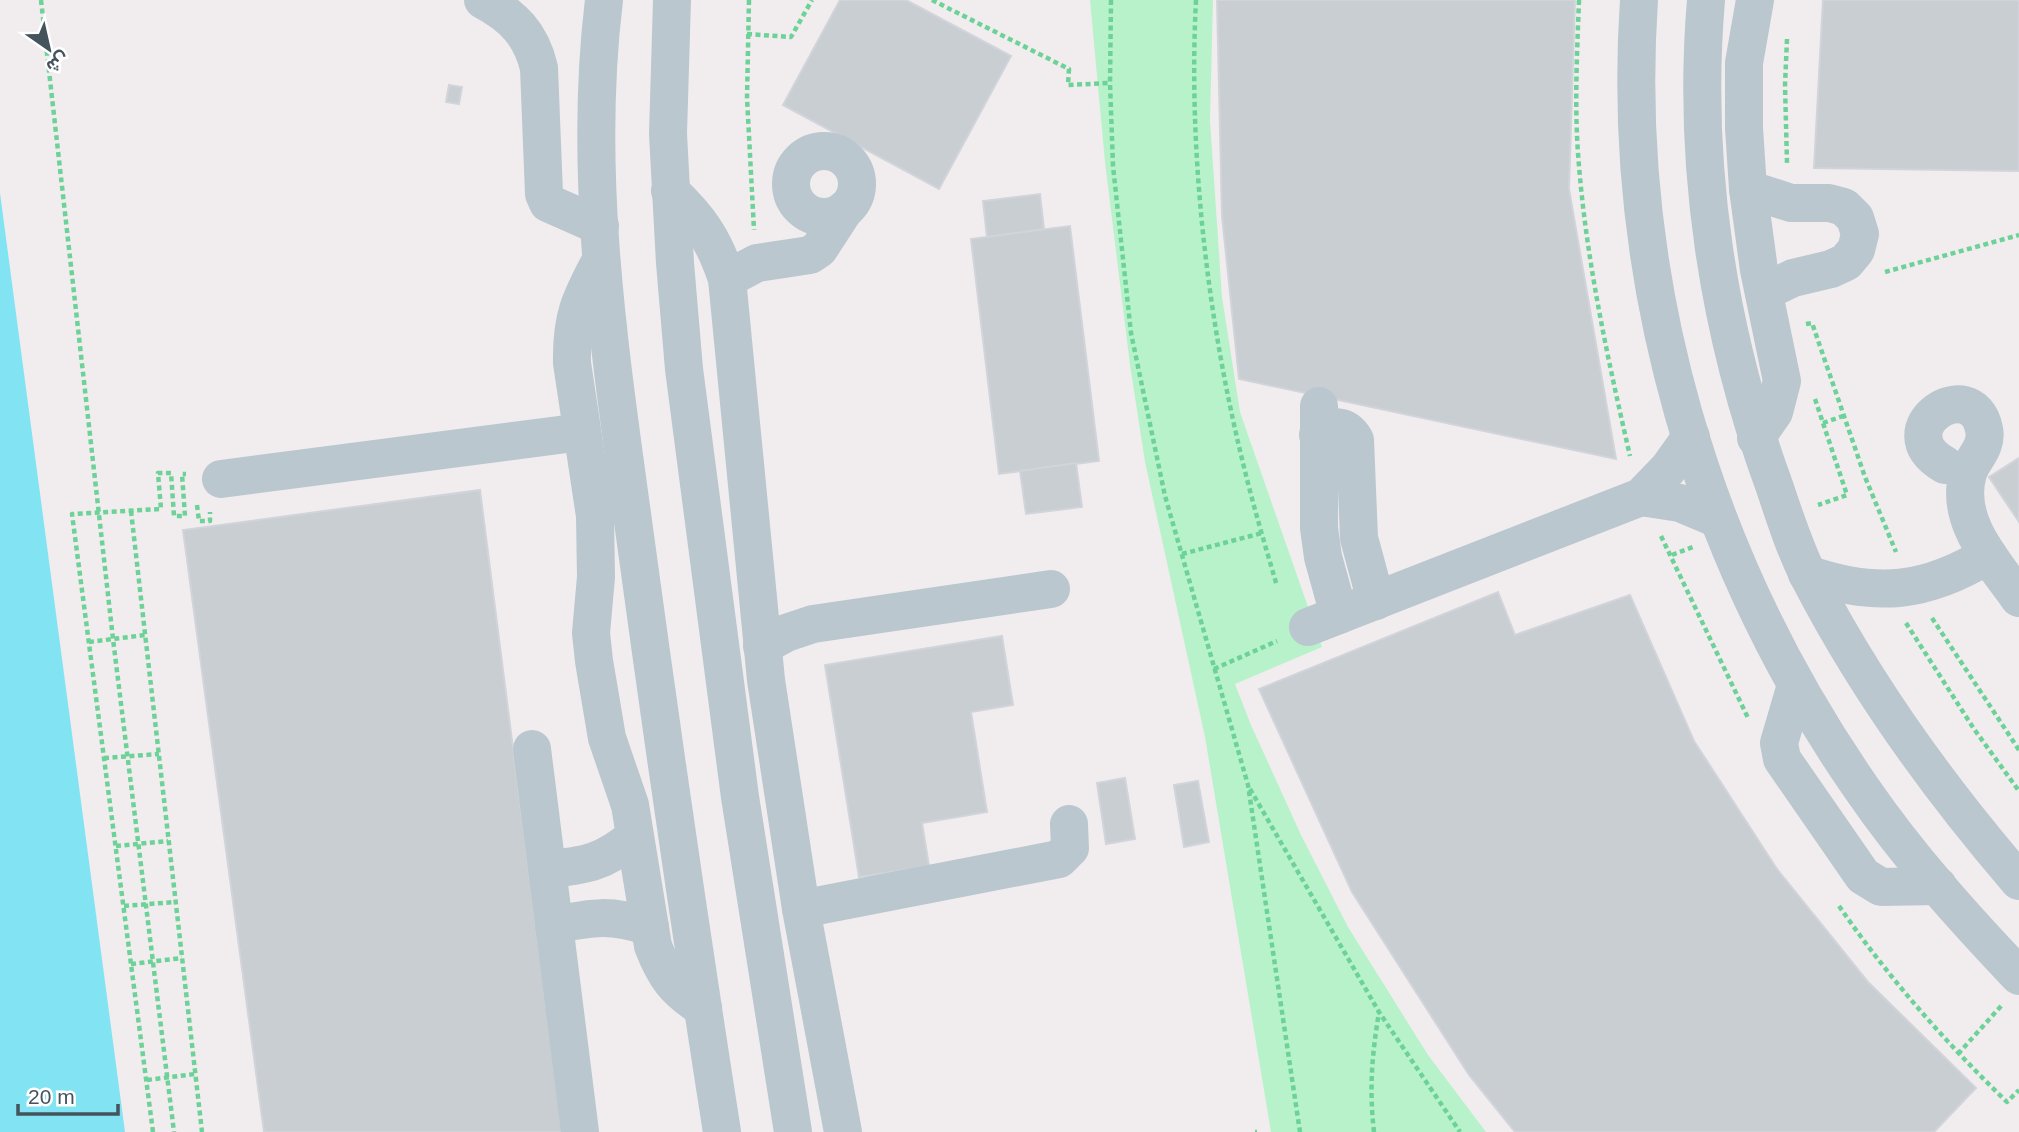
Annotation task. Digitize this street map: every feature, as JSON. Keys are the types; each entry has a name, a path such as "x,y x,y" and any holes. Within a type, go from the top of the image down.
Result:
{"street":[{"path":"483,0 520,26 536,53 539,68 544,194 548,203 601,243"},
{"path":"604,0 597,60 596,138 601,243 620,428 672,808 722,1132"},
{"path":"672,0 668,134 684,369 733,742 793,1132"},
{"path":"1639,0 1636,107 1639,177 1647,245 1667,354 1690,438 1718,519 1741,576 1797,685 1862,789 1898,839 2015,986"},
{"path":"1706,0 1701,57 1702,131 1708,203 1729,335 1756,438 1807,574 1843,640 1882,704 1955,805 2019,881"},
{"path":"1755,0 1744,63 1744,128 1762,194 1778,285 1782,381 1774,412 1756,438"},
{"path":"713,240 768,247 810,255 819,249 853,199 857,187 856,174 850,163 840,155 828,151 815,152 804,158 796,168 792,180 793,193 779,233 768,247 757,263 727,279"},
{"path":"670,191 687,207 713,240 727,279 762,646 801,909 843,1132"},
{"path":"793,193 799,205 809,213 834,215 845,209"},
{"path":"1762,194 1791,202 1829,203 1844,207 1855,218 1860,234 1856,250 1846,262 1778,285"},
{"path":"601,243 581,297 572,338 572,363 595,516 597,547 591,633 594,661 607,738 630,805 653,946 660,966 670,982 683,995 703,1008"},
{"path":"1945,464 1927,450 1925,426 1931,415 1940,408 1951,404 1964,405 1982,420 1985,432 1984,444 1969,470 1965,505 1978,539 2019,598"},
{"path":"1376,601 1359,538 1355,440 1346,429 1319,421 1319,528 1323,558 1324,621 1376,601 1641,497 1668,469 1690,438"},
{"path":"204,484 582,432"},
{"path":"1641,497 1680,503 1718,519"},
{"path":"1807,574 1859,588 1898,589 1939,581 1988,555"},
{"path":"755,590 768,597 795,603 1049,582 813,624 786,633 762,646"},
{"path":"1797,685 1779,743 1782,758 1863,876 1881,887 1938,886"},
{"path":"532,749 580,1132"},
{"path":"801,909 1059,859 1070,848 1069,824"},
{"path":"547,869 594,863 616,852 634,837"},
{"path":"554,925 604,916 627,919 650,927"}],"path":[{"path":"41,0 113,639 174,1132"},
{"path":"749,0 749,169 768,247"},
{"path":"747,33 791,37 812,0"},
{"path":"932,0 1069,69 1068,85 1110,83"},
{"path":"1111,0 1110,83 1114,180 1131,332 1165,496 1248,785 1300,1132"},
{"path":"1196,0 1195,107 1210,286 1237,438 1277,586"},
{"path":"1762,194 1788,181 1785,85 1788,26"},
{"path":"1875,275 2019,235"},
{"path":"1778,285 1801,325 1812,323 1870,490 1898,589 1974,730 2019,791"},
{"path":"1785,516 1847,495 1811,387"},
{"path":"1823,422 1843,416"},
{"path":"153,1132 72,514 161,509 158,474 170,473 174,516 186,516 182,474 204,484 208,482 210,521 199,522 204,484"},
{"path":"131,511 202,1132"},
{"path":"1182,554 1262,533"},
{"path":"1898,589 2019,750"},
{"path":"1214,669 1324,621"},
{"path":"89,642 145,635"},
{"path":"104,758 159,754"},
{"path":"1248,785 1379,1012 1461,1132"},
{"path":"116,846 168,841"},
{"path":"124,906 175,902"},
{"path":"131,964 182,958"},
{"path":"1958,1054 2015,986"},
{"path":"1374,1132 1371,1059 1379,1012"},
{"path":"147,1080 195,1074"}],"green space":[{"path":"1090,0 1213,0 1210,121 1222,297 1240,412 1322,647 1235,684 1301,835 1348,927 1428,1055 1486,1132 1271,1132 1205,737 1145,462 1105,162"}],"water":[{"path":"0,193 125,1132 0,1132"}],"building":[{"path":"840,0 906,0 1011,56 939,189 783,105"},
{"path":"1217,0 1575,0 1569,189 1616,459 1239,379 1222,216"},
{"path":"1823,0 2019,0 2019,171 1814,168"},
{"path":"449,85 462,87 459,104 446,102"},
{"path":"1040,194 1044,229 987,237 983,201"},
{"path":"1070,226 1099,461 999,474 971,239"},
{"path":"2019,458 2019,522 1989,477"},
{"path":"1076,463 1082,507 1026,514 1020,471"},
{"path":"480,490 562,1132 264,1132 183,530"},
{"path":"1498,592 1515,635 1630,595 1694,741 1777,869 1868,982 1976,1088 1934,1132 1515,1132 1469,1075 1352,892 1259,689"},
{"path":"1002,636 1013,705 971,712 987,812 922,823 929,866 859,877 825,665"},
{"path":"1125,778 1135,839 1106,844 1097,783"},
{"path":"1198,781 1209,842 1184,847 1174,785"}]}
